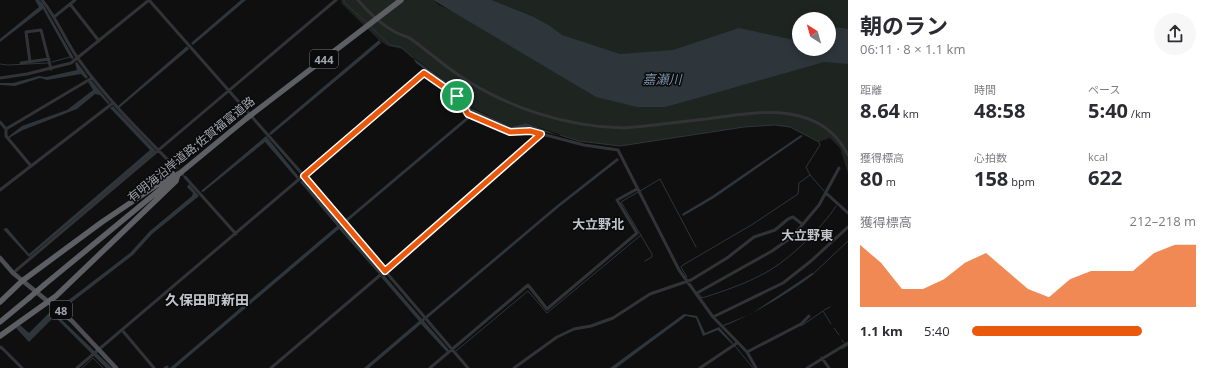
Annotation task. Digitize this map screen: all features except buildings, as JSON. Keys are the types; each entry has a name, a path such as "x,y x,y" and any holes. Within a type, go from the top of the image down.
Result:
{"highway":[{"name":"有明海沿岸道路;佐賀福富道路","path":"0,322 179,172 401,0"},
{"path":"0,302 22,281 164,180 179,172"},
{"path":"0,336 50,302 176,181 179,172"}],"main road":[{"name":"48","path":"0,258 22,281 72,321 98,351 116,368"}],"street":[{"path":"42,0 54,17 77,58 92,78 113,103 172,164"},
{"path":"54,17 75,0"},
{"path":"0,78 51,69 71,63 149,0 230,91 468,368"},
{"path":"13,273 336,0"},
{"path":"358,0 379,21 396,32 410,38 461,77 513,104 543,115 589,125 624,128 762,112 792,113 813,121 831,133 848,155"},
{"path":"70,4 99,41"},
{"path":"30,62 26,32 42,30 51,69"},
{"path":"21,63 49,59"},
{"path":"77,368 424,73 457,96 468,114 510,132 530,131 584,145 618,150 679,270 687,282 698,292 713,317 735,344 747,352 756,368"},
{"path":"6,129 92,78"},
{"path":"0,190 113,103"},
{"path":"0,122 6,129 6,136 31,166"},
{"path":"271,368 379,276 541,134"},
{"path":"698,292 772,251 792,237 819,205 840,168"},
{"path":"185,177 236,234"},
{"path":"430,368 452,351 528,285 547,309 637,233 617,200 638,191"},
{"path":"826,192 848,213"},
{"path":"514,368 557,337 613,318 650,294 691,280 727,258 754,237 774,230 788,219 793,217 802,224"},
{"path":"713,317 783,283 811,261 848,227"},
{"path":"747,352 801,324 808,316"},
{"path":"122,330 154,368"},
{"path":"807,368 823,360 848,343"},
{"path":"700,368 735,344"},
{"path":"0,348 1,347 22,368"},
{"path":"823,360 828,368"}],"shaded area":[{"path":"341,0 433,0 439,5 666,107 738,85 778,70 848,55 848,174 840,148 830,138 819,142 790,127 775,125 744,127 620,146 579,141 526,123 511,127 471,107 466,98 455,88 402,49 388,46 379,40 342,4"},
{"path":"492,0 848,0 848,32 836,34 836,12 792,12 792,45 621,76 532,16"}],"water":[{"path":"35,0 39,0 43,4 74,58 72,59 70,57 43,9 0,42 0,39 39,7"},
{"path":"241,0 246,0 193,45 191,43"},
{"name":"嘉瀬川","path":"433,0 492,0 532,16 562,35 620,54 673,50 739,28 792,40 792,56 836,56 836,27 848,29 848,64 824,62 666,107 637,107 596,97"},
{"path":"379,40 381,43 271,135 269,133"},
{"path":"187,46 189,49 119,108 118,106"},
{"path":"413,58 455,88 466,98 471,108 511,127 526,123 560,136 527,127 512,130 469,110 462,98 416,63"},
{"path":"77,62 88,77 86,79 81,74 47,80 40,78 15,86 0,85 0,83 13,83 39,76 46,77 77,70 75,63"},
{"path":"91,80 110,103 108,104 100,95 95,94 77,109 23,130 9,138 8,137 22,126 67,110 93,90 88,82"},
{"path":"113,106 156,151 29,257 3,229 7,228 29,254 150,150 110,108"},
{"path":"468,116 470,118 342,226 382,272 379,274 339,229 175,368 170,368 337,226 300,182 302,180 340,224"},
{"path":"801,135 803,136 714,198 683,216 682,214 712,196"},
{"path":"266,136 299,177 297,179 265,142 203,192 201,191"},
{"path":"617,158 619,160 559,207 424,321 449,350 447,352 421,324 369,368 364,368 419,321 381,277 384,275 422,319 556,206"},
{"path":"189,184 199,196 152,234 133,255 68,305 66,302 130,253 150,231 192,196 193,193 187,187"},
{"path":"812,273 814,274 782,296 754,312"},
{"path":"51,311 56,315 29,342 16,328 20,325 29,333"},
{"path":"684,314 697,316 705,333 719,327 733,343 732,344 718,330 703,336 696,318 686,316 616,368 610,368"},
{"path":"748,315 724,326 723,325"},
{"path":"58,316 112,368 106,368 56,318"}],"waterway":[{"path":"344,0 344,2 368,24"},
{"path":"370,26 390,45 401,47 413,58"},
{"path":"52,62 70,57"},
{"path":"0,64 48,63"},
{"path":"560,135 579,141 620,146 744,127 775,125 790,127 819,142 820,145 806,167 810,175 824,191"},
{"path":"267,137 270,134"},
{"path":"687,277 681,267 683,265 753,224 798,194 799,183 810,175"},
{"path":"640,191 660,179 696,247"},
{"path":"638,192 621,202 652,254 652,257 645,261"},
{"path":"699,294 702,298 726,290 750,281 774,268 804,243 823,224 836,206"},
{"path":"456,351 528,291 547,313 641,235"},
{"path":"813,274 848,241"},
{"path":"824,310 830,307"},
{"path":"801,326 823,311 831,324"},
{"path":"834,328 839,335"},
{"path":"842,349 848,345"},
{"path":"735,346 753,368"},
{"path":"82,368 93,358 103,368"}],"tunnel":[{"path":"172,164 185,177"}],"district":[{"name":"大立野北","path":"598,224"},
{"name":"大立野東","path":"807,235"},
{"name":"久保田町新田","path":"207,299"}],"route":[{"path":"424,73 457,96 468,114 510,132 530,131 541,134 385,271 304,176 424,73"}]}
